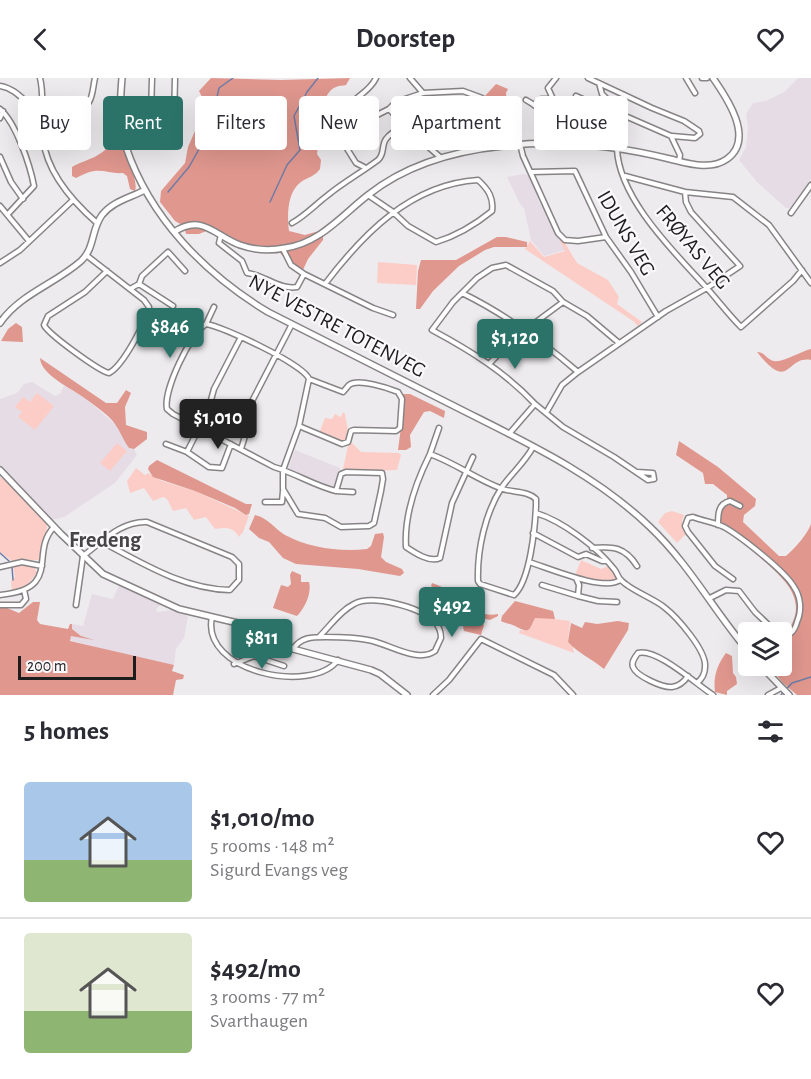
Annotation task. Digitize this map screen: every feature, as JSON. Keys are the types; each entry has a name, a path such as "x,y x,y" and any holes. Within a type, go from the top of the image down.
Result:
{"street":[{"path":"40,78 41,96"},
{"path":"91,96 95,78"},
{"name":"NYE VESTRE TOTENVEG","path":"122,78 120,114 125,145 145,190 174,232 204,265 234,290 268,312 509,434 597,483 638,515 668,544 738,637"},
{"path":"152,78 152,96"},
{"path":"175,78 175,96"},
{"path":"361,96 369,90 376,78"},
{"path":"410,78 423,93"},
{"path":"552,96 548,88 556,78"},
{"path":"588,78 684,121 700,134 695,138 671,136 628,117"},
{"path":"686,78 695,93"},
{"path":"702,78 707,78"},
{"path":"627,150 705,165 720,162 732,154 738,143 738,127 733,110 714,78"},
{"path":"599,83 604,96"},
{"path":"0,86 21,96"},
{"path":"379,114 396,102 423,93 463,92 476,96"},
{"path":"526,100 534,104"},
{"path":"0,118 1,110"},
{"path":"1,110 8,116 15,130 32,178 33,189 8,214"},
{"path":"292,223 383,155 384,145 391,135"},
{"path":"671,136 680,155 679,161"},
{"path":"46,150 60,181 73,200 98,224"},
{"path":"348,150 356,163 365,167"},
{"path":"432,150 440,157"},
{"path":"174,232 188,225 199,224 238,244 254,249 283,249 303,244 318,237 368,195 398,176 440,157 469,150"},
{"path":"522,150 557,230 565,240 578,241 606,237"},
{"name":"FRØYAS VEG","path":"618,150 624,176 652,227 741,327 793,281 802,270"},
{"path":"0,156 11,182 23,199"},
{"name":"IDUNS VEG","path":"532,172 575,171 606,237 631,272 658,317"},
{"path":"624,176 685,192 733,197 769,225 811,283"},
{"path":"325,284 358,244 393,212 433,190 461,181 478,180 492,199 492,211 458,233 436,242 408,226 393,212 368,195"},
{"path":"791,213 811,185"},
{"path":"0,323 20,301 65,273 86,255 91,249 101,216 119,200 145,190"},
{"path":"546,413 562,385 578,372 658,317 740,266 691,212 686,202 685,192"},
{"path":"0,263 29,242 73,200"},
{"path":"1,209 8,214 29,242"},
{"path":"221,235 219,243 242,261 247,273 258,275 279,285 295,288 304,274"},
{"path":"283,249 291,265 304,274 373,308 393,315"},
{"path":"130,289 139,285 142,276 168,252 185,271"},
{"path":"86,255 107,271 148,303 148,312 124,357 115,370 109,373 105,373 52,334 44,325 48,316 85,292 107,271"},
{"path":"620,343 587,316 563,302 553,291 506,265 492,268 462,293 432,330 490,363 563,427 596,445 636,472"},
{"path":"139,285 173,306"},
{"path":"462,293 525,330 578,372"},
{"path":"490,363 502,348 563,302"},
{"path":"214,307 206,324 193,339 174,377 167,399 168,409 283,470 336,491 353,492"},
{"path":"0,310 5,316"},
{"path":"206,324 276,354 305,372 309,379 343,392 349,385 356,383 375,385 398,392 402,399 400,428 396,431 354,430 351,431 348,442 342,444 299,426"},
{"path":"241,449 246,433 248,409 292,324"},
{"path":"187,452 201,428 214,389 240,338"},
{"path":"265,502 282,502 283,470 299,426 309,379"},
{"path":"509,434 536,404"},
{"path":"439,428 416,486 406,547 435,560 441,557 452,503 473,457"},
{"path":"166,444 187,452 209,467 219,469 222,468 231,444"},
{"path":"430,454 501,489 535,497 536,513 530,562 518,591 514,595 486,587 478,581 484,534 501,489 533,447"},
{"path":"0,470 83,556 112,578 179,609 251,627 292,649 375,672 407,695"},
{"path":"283,489 298,514 325,518 341,527 369,526 374,523 383,483 382,473 341,474 336,491"},
{"path":"718,525 719,510 722,505 730,501 740,506"},
{"path":"536,513 556,521 591,548 616,570 620,580 666,608 686,629 706,664 702,677 697,683"},
{"path":"733,579 715,566 685,526 686,520 691,516 718,525 735,534 795,588 799,598 800,616 792,632"},
{"path":"76,605 83,556 120,528 136,522 147,522 232,557 239,564 239,580 230,590 194,585 165,574 102,542"},
{"path":"0,595 24,590 37,579 48,537 56,528"},
{"path":"533,532 578,557 586,554 606,561"},
{"path":"591,548 618,548 627,552 637,566"},
{"path":"0,567 22,562 42,566"},
{"path":"530,562 576,577 609,584 620,580"},
{"path":"576,577 579,585 578,596"},
{"path":"542,585 598,601 617,602"},
{"path":"0,605 21,605 26,597 24,590"},
{"path":"710,598 726,590 739,591 765,622"},
{"path":"292,649 300,640 349,636 423,655 435,651 441,639 437,625 429,617 374,599 354,604 319,637"},
{"path":"212,617 211,630 214,642 222,654 244,672"},
{"path":"433,695 445,685 481,639 554,675 573,695"},
{"path":"688,676 684,682 674,687 664,686 638,674 633,662 638,653 655,655 688,676 713,695"},
{"path":"234,664 254,656 284,666"},
{"path":"332,672 338,660"},
{"path":"770,676 789,695"},
{"path":"768,694 779,686"}],"shaded area":[{"path":"211,78 281,80 350,78 346,85 337,86 327,96 299,96 299,150 317,150 321,160 320,169 296,186 293,192 288,212 289,231 305,235 319,231 323,235 323,240 308,259 302,272 298,272 280,253 240,248 211,229 199,234 186,234 184,226 175,221 160,202 161,191 185,163 188,147 195,131 195,150 287,150 287,96 202,96 199,91"},
{"path":"798,78 811,78 811,179 795,204 786,208 757,182 739,160 746,147 748,128 746,114 753,103 766,101 784,92"},
{"path":"496,84 508,89 506,96 485,96"},
{"path":"104,150 124,150 135,180 135,191 130,189 127,176 123,173 94,171 76,178 72,176 72,167"},
{"path":"528,175 535,187 539,202 565,250 544,256 531,240 524,208 507,177"},
{"path":"497,237 527,242 527,247 494,247 485,250 459,266 433,291 420,309 416,309 418,271 421,260 456,260"},
{"path":"559,239 565,243 577,263 608,280 619,297 617,304 642,322 638,326 525,249 530,241 544,257 565,251"},
{"path":"378,262 417,265 416,285 377,283"},
{"path":"16,323 22,327 23,342 1,341 8,329"},
{"path":"811,349 811,360 803,360 782,372 768,364 757,352 771,360 778,361"},
{"path":"40,358 106,403 117,403 126,390 131,393 125,407 126,425 147,432 147,439 134,449 129,448 109,417 45,370"},
{"path":"32,382 55,396 60,394 64,386 82,395 118,427 125,442 130,449 134,449 137,455 115,483 64,517 52,520 0,465 0,399 17,393 24,384"},
{"path":"37,393 54,406 35,430 18,417 22,412 15,407 23,397 30,402"},
{"path":"399,394 410,394 445,411 444,418 430,411 424,412 410,435 411,447 406,450 398,450 401,427"},
{"path":"343,412 348,431 345,442 321,434 325,418 332,419 335,414 341,417"},
{"path":"679,441 718,467 756,499 755,506 744,515 743,522 779,556 786,556 793,549 804,537 811,524 811,695 797,695 777,676 792,676 792,624 796,605 788,586 772,568 729,532 717,525 718,511 727,500 727,495 713,484 705,484 703,473 676,455"},
{"path":"117,443 127,451 110,471 100,463"},
{"path":"352,443 361,452 399,453 401,455 397,470 344,472 348,446"},
{"path":"295,450 340,468 335,489 287,471"},
{"path":"157,460 246,504 252,504 249,514 246,515 195,491 153,477 148,469"},
{"path":"136,468 145,475 148,473 162,481 195,491 249,516 243,532 239,537 229,528 215,529 206,517 194,520 186,508 173,511 167,499 163,497 153,501 144,488 130,493 127,481"},
{"path":"0,477 47,524 39,560 12,561 0,552"},
{"path":"672,511 684,515 682,521 686,534 677,543 658,522 665,513"},
{"path":"255,515 263,518 285,535 325,548 367,549 371,546 375,534 383,533 381,557 386,562 402,569 404,573 400,576 358,569 296,564 283,558 269,542 259,538 249,529"},
{"path":"581,560 601,569 609,566 617,578 615,581 601,582 575,575"},
{"path":"33,565 37,573 27,585 12,591 11,581 15,577 13,566"},
{"path":"292,571 301,575 301,582 309,582 310,586 307,600 297,616 273,608 281,585 288,587 291,584"},
{"path":"432,583 450,591 484,614 498,614 498,616 490,620 474,614 431,586"},
{"path":"119,585 162,604 156,609 157,612 171,610 188,616 184,638 176,649 174,665 69,640 71,636 81,636 71,628 72,624 83,626 92,594 113,599"},
{"path":"515,601 553,611 555,619 535,618 528,630 501,621 502,616"},
{"path":"33,602 40,602 37,620 40,624 68,629 72,624 72,629 81,636 94,640 71,636 70,641 174,665 172,671 184,675 183,679 176,680 173,695 0,695 0,608 19,613"},
{"path":"460,612 484,625 481,635 464,631"},
{"path":"535,618 570,621 568,642 573,647 574,653 519,633 520,630 526,631"},
{"path":"618,621 629,623 628,630 604,669 568,642 571,623 582,628 585,622 597,624"},
{"path":"726,653 732,656 733,673 737,684 727,691 727,695 715,692 716,671"}],"waterway":[{"path":"168,192 189,167 207,135 218,109 216,102 219,88 233,78"},
{"path":"270,202 287,165 300,150 294,116 307,92 318,78"},
{"path":"0,553 9,561"},
{"path":"12,567 13,580"},
{"path":"781,695 792,683 811,677"}],"district":[{"name":"Fredeng","path":"105,540"}]}
